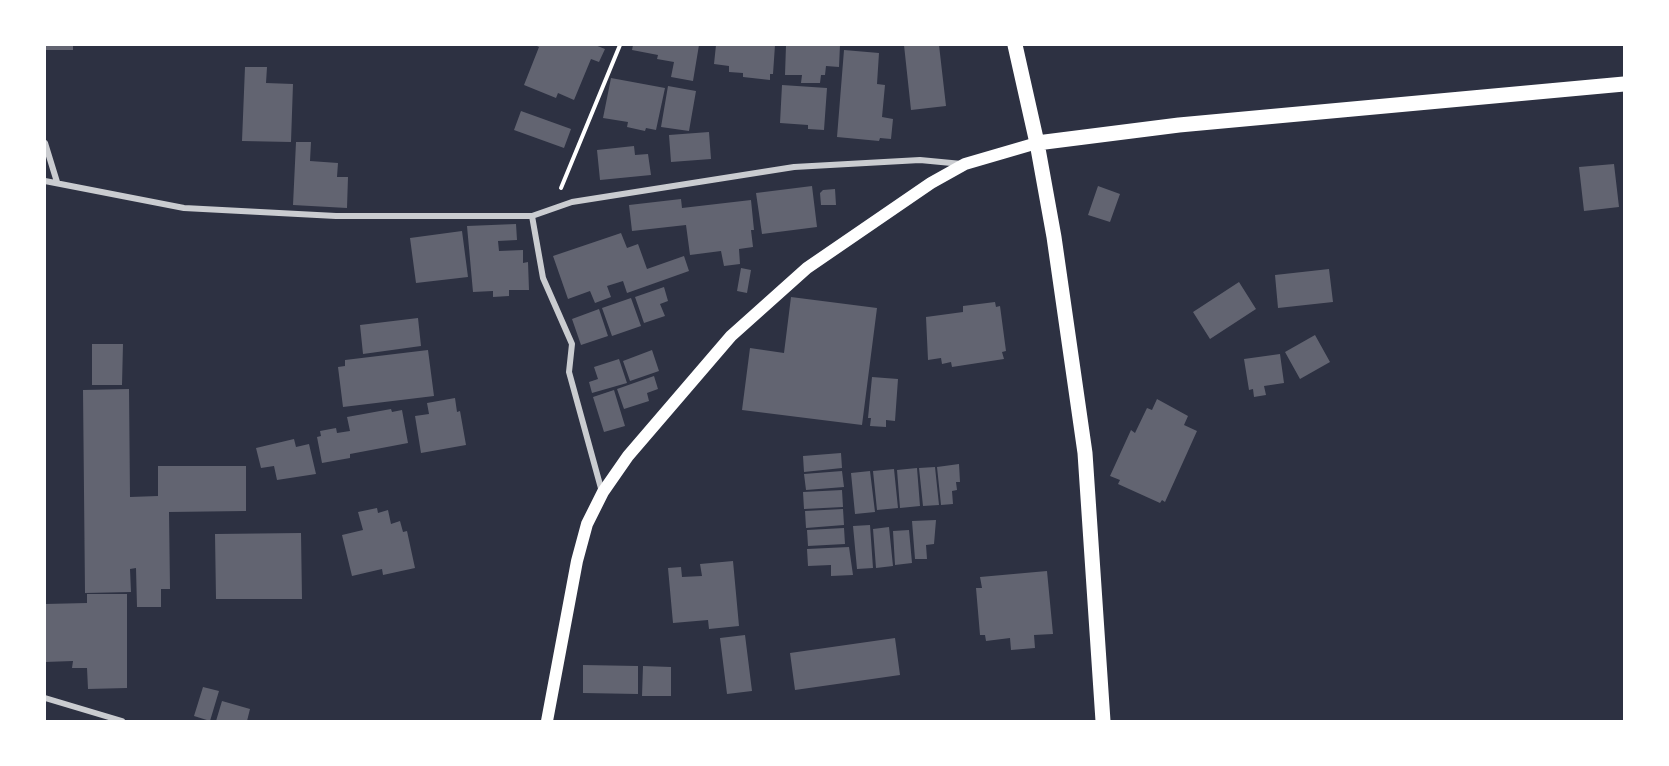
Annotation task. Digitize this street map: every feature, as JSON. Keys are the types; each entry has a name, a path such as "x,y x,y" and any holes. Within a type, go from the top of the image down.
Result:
{"main road":[{"path":"1015,45 1037,143 1054,237 1085,453 1103,721"},
{"path":"547,721 577,561 587,524 603,492 628,456 731,336 762,306 807,268 931,183 965,164 1037,143 1179,125 1624,84"}],"street":[{"path":"45,143 57,183"},
{"path":"45,181 184,207 336,216 532,216 555,206 678,183 794,167 920,160 965,164"},
{"path":"532,216 543,279 572,344 569,372 603,492"},
{"path":"45,698 122,721"}],"path":[{"path":"555,206 620,45"}],"building":[{"path":"45,45 73,45 73,50 45,50"},
{"path":"535,45 595,45 605,49 599,62 591,59 574,100 558,93 556,98 524,85 539,47"},
{"path":"633,45 699,45 693,81 671,77 674,62 657,59 658,55 632,50"},
{"path":"716,45 775,45 773,74 770,74 770,80 743,77 743,73 729,72 729,66 714,64"},
{"path":"786,45 840,45 839,67 826,66 825,75 821,75 820,83 801,83 802,75 785,75"},
{"path":"904,45 939,45 946,106 911,110"},
{"path":"844,50 879,53 877,84 885,85 882,117 893,119 891,139 880,138 879,141 837,137"},
{"path":"245,67 267,67 266,83 293,84 291,142 242,141"},
{"path":"611,78 665,88 656,130 646,128 645,131 627,127 628,122 603,118"},
{"path":"782,85 827,88 824,130 808,129 808,125 780,123"},
{"path":"668,86 696,91 689,131 661,127"},
{"path":"521,111 571,129 564,148 514,130"},
{"path":"709,132 711,159 671,162 669,135"},
{"path":"296,142 311,142 310,161 338,163 337,177 348,177 347,208 293,205"},
{"path":"634,146 635,155 648,154 651,175 600,180 597,150"},
{"path":"1614,164 1619,207 1584,211 1579,167"},
{"path":"812,186 817,227 762,234 756,193"},
{"path":"1098,186 1120,194 1110,222 1088,215"},
{"path":"835,189 836,205 821,205 820,193 823,190"},
{"path":"681,199 682,208 751,200 753,247 739,249 740,264 724,266 721,251 690,255 686,225 632,231 629,205"},
{"path":"516,224 517,240 498,241 499,251 523,250 523,263 528,262 529,290 509,290 509,296 493,297 493,291 473,292 467,226"},
{"path":"462,231 468,277 416,283 410,238"},
{"path":"621,233 627,248 638,244 647,269 684,256 689,271 627,293 623,281 607,286 611,297 595,303 590,291 568,299 553,256"},
{"path":"741,268 751,270 747,293 737,291"},
{"path":"1329,269 1333,302 1278,308 1275,275"},
{"path":"1239,282 1256,309 1210,339 1193,312"},
{"path":"664,287 668,301 660,304 665,316 644,323 635,297"},
{"path":"791,297 877,308 862,425 742,410 750,348 784,353"},
{"path":"631,298 641,326 612,336 602,308"},
{"path":"995,302 996,307 1000,306 1006,351 1002,352 1004,359 952,367 951,362 942,364 941,358 928,360 926,317 963,312 963,306"},
{"path":"599,309 608,336 581,345 572,319"},
{"path":"418,318 421,346 363,354 360,325"},
{"path":"1315,335 1330,362 1300,379 1285,352"},
{"path":"92,344 123,344 122,385 92,385"},
{"path":"428,350 434,396 343,407 338,367 345,366 345,360"},
{"path":"652,350 659,371 630,381 623,361"},
{"path":"1280,354 1284,383 1264,386 1266,395 1254,397 1253,389 1249,390 1244,359"},
{"path":"619,359 627,383 592,393 589,382 598,379 594,367"},
{"path":"654,376 658,389 647,393 649,401 624,409 617,389"},
{"path":"872,377 898,379 895,421 886,420 886,427 870,426 871,418 868,418"},
{"path":"129,389 130,497 158,496 158,466 246,466 246,511 169,512 170,589 161,589 161,607 137,607 136,568 130,569 131,592 85,593 83,390"},
{"path":"614,390 625,426 604,432 593,397"},
{"path":"455,398 457,412 460,411 466,445 421,453 415,416 429,414 427,403"},
{"path":"1157,399 1188,416 1184,425 1197,431 1165,502 1162,500 1160,503 1118,484 1120,480 1110,476 1131,430 1135,433 1147,408 1152,410"},
{"path":"391,409 392,412 402,410 408,443 350,454 350,458 322,463 317,437 321,436 320,431 336,428 337,433 350,431 347,417"},
{"path":"294,439 296,447 309,444 316,474 277,480 274,466 261,468 256,448"},
{"path":"841,453 842,468 804,472 803,456"},
{"path":"959,464 960,482 956,482 957,490 952,491 953,504 941,505 937,467"},
{"path":"935,467 939,505 923,506 919,468"},
{"path":"917,468 920,506 900,508 897,470"},
{"path":"894,469 898,508 877,510 873,471"},
{"path":"842,471 844,487 806,490 804,474"},
{"path":"870,471 875,512 855,514 851,473"},
{"path":"842,490 843,507 804,509 803,492"},
{"path":"377,508 378,513 388,510 391,524 400,521 403,532 407,531 415,568 383,575 382,569 352,576 342,535 363,530 358,512"},
{"path":"843,509 844,525 806,528 805,511"},
{"path":"936,520 934,544 926,545 927,559 915,559 912,521"},
{"path":"870,525 873,568 857,569 853,526"},
{"path":"889,527 893,566 876,568 873,529"},
{"path":"844,528 845,544 808,546 807,530"},
{"path":"909,530 912,563 895,565 893,531"},
{"path":"301,533 302,599 216,599 215,534"},
{"path":"849,547 853,575 831,576 831,565 808,566 807,549"},
{"path":"733,561 739,626 709,629 708,620 673,623 668,568 681,567 682,577 702,576 700,564"},
{"path":"1047,571 1053,634 1034,635 1035,648 1011,650 1010,638 986,641 985,635 980,635 976,588 982,588 980,577"},
{"path":"87,594 127,594 127,688 88,689 87,668 72,668 73,661 45,662 45,604 87,603"},
{"path":"745,635 752,691 727,694 720,638"},
{"path":"895,638 900,675 795,690 790,653"},
{"path":"583,665 638,666 638,694 583,693"},
{"path":"643,666 671,667 671,696 642,696"},
{"path":"203,687 219,691 210,721 194,716"},
{"path":"222,701 250,709 247,721 216,721"}]}
